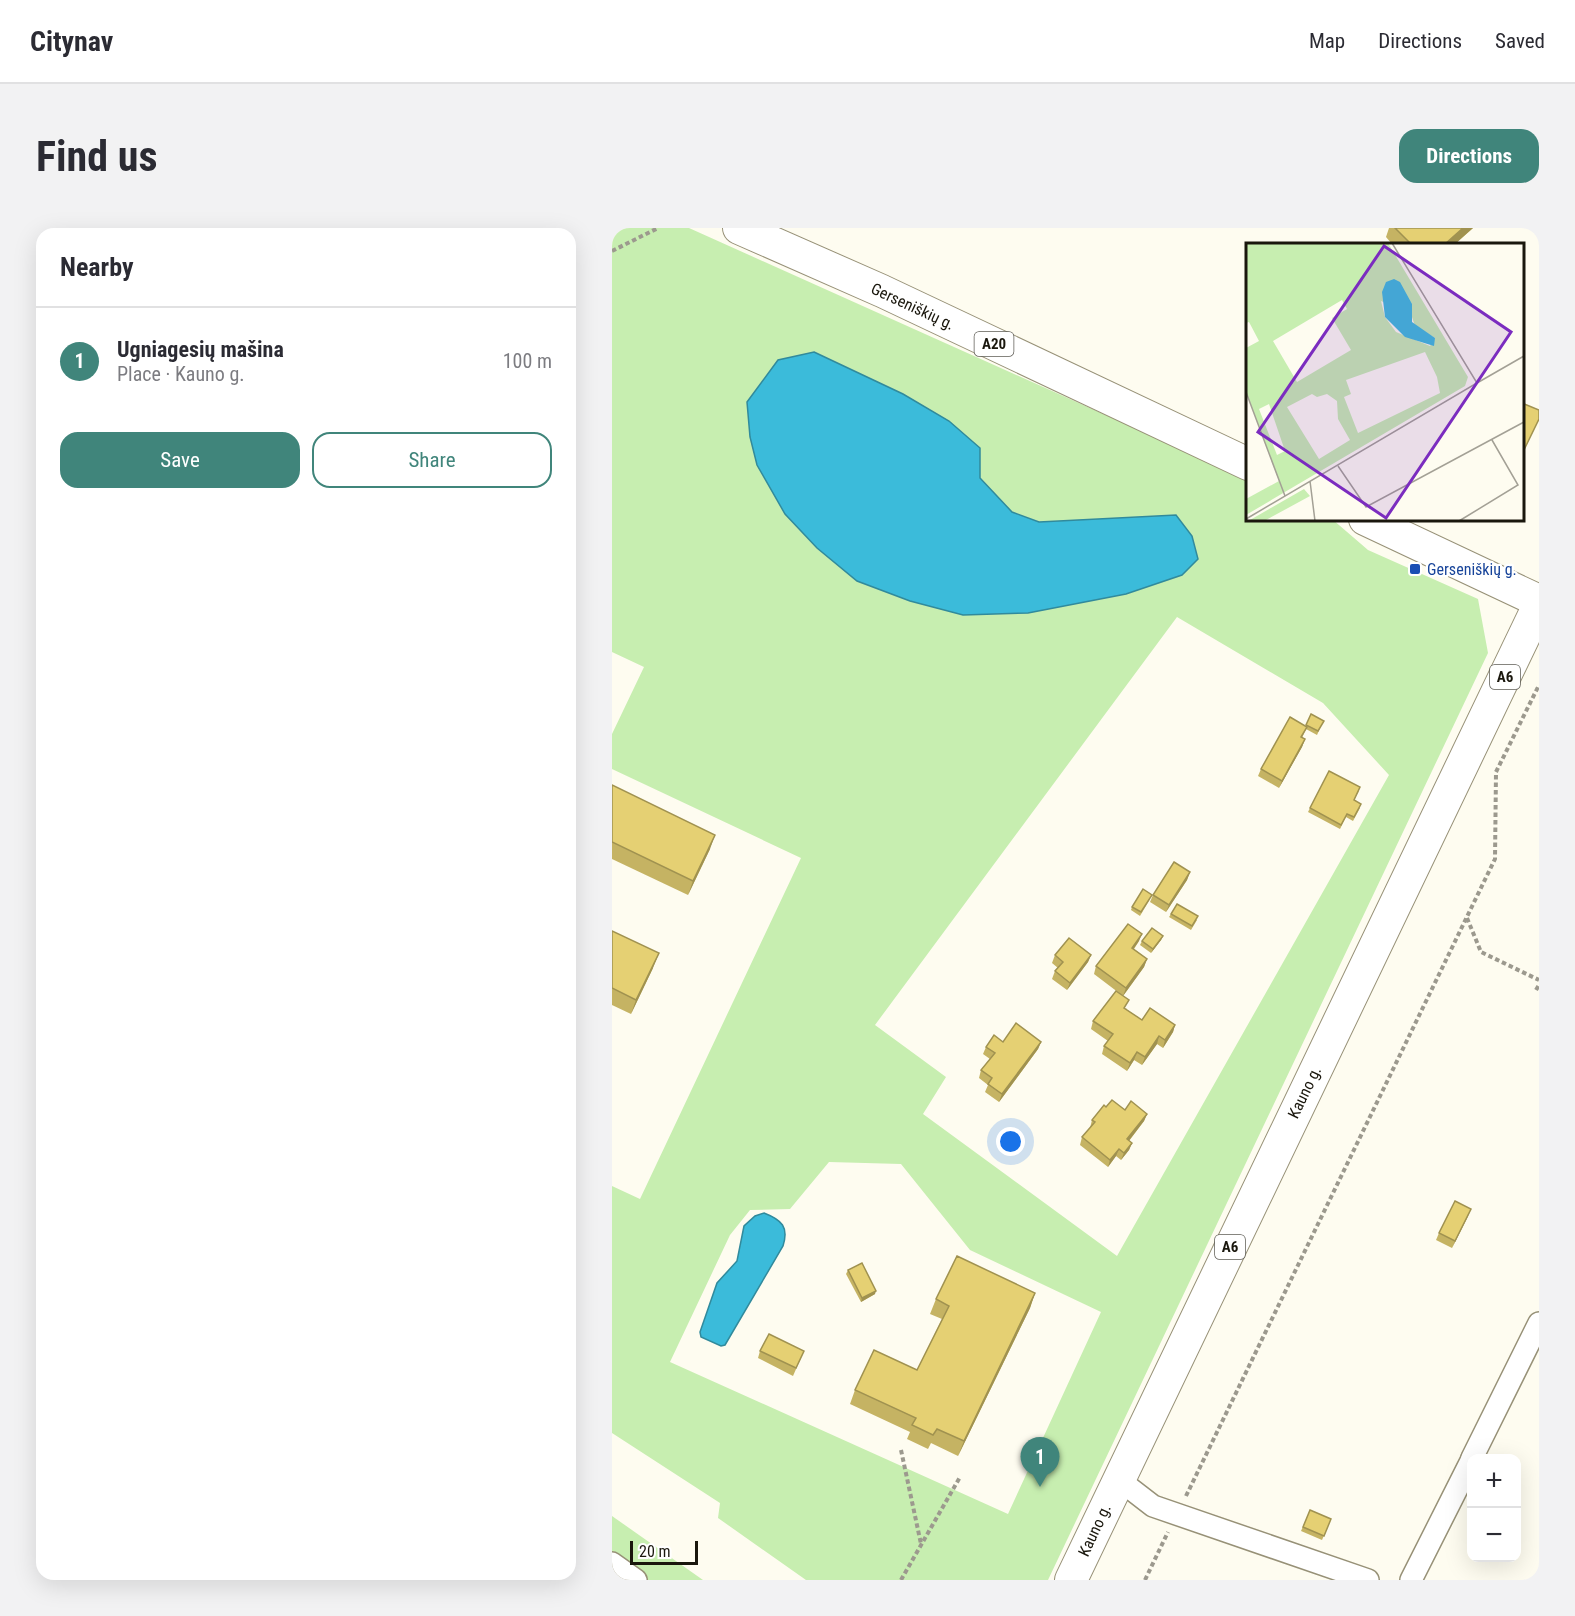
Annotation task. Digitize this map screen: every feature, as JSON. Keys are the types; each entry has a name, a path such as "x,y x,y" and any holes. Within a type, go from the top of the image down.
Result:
{"highway":[{"name":"Gerseniškių g.","path":"739,228 893,296 1246,463"},
{"path":"1367,520 1539,603"},
{"name":"Kauno g.","path":"1071,1580 1539,603"}],"street":[{"path":"1474,1454 1539,1323"},
{"path":"1411,1580 1467,1469"},
{"path":"1118,1479 1153,1506 1368,1580"},
{"path":"612,1563 636,1580"}],"path":[{"path":"612,251 658,228"},
{"path":"1145,1580 1495,859 1496,772 1539,685"},
{"path":"1466,917 1481,952 1539,980"},
{"path":"901,1450 921,1545"},
{"path":"901,1580 960,1477"}],"green space":[{"path":"612,228 689,228 1246,478 1246,520 1333,520 1368,550 1478,599 1488,653 1048,1580 806,1580 718,1518 720,1503 612,1433 612,1186 640,1199 801,858 612,769 612,734 644,667 612,652","holes":["750,437 980,448 980,478 1012,512 1039,522 1176,515 1182,575 1126,594 1028,613","1177,617 1323,703 1389,775 1117,1256 923,1114 946,1077 875,1025","829,1162 901,1164 970,1250 1101,1312 1008,1514 670,1362 730,1235 750,1210 790,1209"]},
{"path":"612,1516 703,1580 636,1580 612,1563"}],"water":[{"path":"814,352 903,394 949,421 980,448 980,478 1012,512 1039,522 1176,515 1192,536 1198,559 1182,575 1126,594 1028,613 963,615 910,601 857,581 817,548 785,514 757,465 750,437 747,402 778,360"},
{"path":"764,1213 775,1218 782,1225 785,1234 783,1246 725,1345 721,1346 701,1337 700,1332 717,1283 737,1261 744,1226 755,1216"}],"building":[{"path":"1395,228 1463,228 1446,243 1410,243"},
{"path":"1524,404 1539,410 1539,419 1524,450"},
{"path":"1311,714 1324,721 1318,731 1306,725"},
{"path":"1290,717 1307,727 1301,737 1305,739 1282,781 1261,769"},
{"path":"1329,771 1360,787 1354,800 1361,804 1354,817 1347,814 1341,825 1310,808"},
{"path":"612,785 715,835 693,881 612,842"},
{"path":"1174,862 1190,872 1169,905 1153,895"},
{"path":"1143,889 1152,895 1141,912 1132,907"},
{"path":"1177,904 1198,916 1192,926 1171,914"},
{"path":"1128,924 1142,934 1132,948 1147,959 1126,988 1096,966"},
{"path":"1152,928 1163,936 1153,949 1142,941"},
{"path":"612,931 659,953 636,1000 612,988"},
{"path":"1069,938 1091,955 1070,983 1055,971 1063,962 1055,955"},
{"path":"1116,991 1129,1000 1124,1008 1142,1020 1150,1008 1175,1025 1165,1040 1159,1036 1145,1057 1137,1052 1130,1063 1104,1046 1113,1034 1093,1021"},
{"path":"1016,1023 1041,1042 1002,1094 988,1084 992,1078 981,1070 995,1053 986,1047 994,1035 1003,1042"},
{"path":"1112,1100 1125,1110 1131,1101 1147,1114 1127,1139 1132,1143 1124,1153 1119,1149 1110,1160 1082,1137 1095,1122 1092,1120 1104,1105 1106,1107"},
{"path":"1455,1201 1471,1209 1455,1241 1439,1233"},
{"path":"957,1256 1035,1293 964,1441 937,1429 933,1435 912,1425 916,1418 855,1390 874,1350 917,1370 949,1306 936,1299"},
{"path":"862,1263 876,1291 862,1298 848,1270"},
{"path":"769,1334 804,1351 796,1368 760,1351"},
{"path":"1310,1510 1331,1519 1324,1536 1303,1527"}],"place":[{"name":"Gerseniškių g.","path":"1415,569"},
{"name":"Ugniagesių mašina","path":"1040,1487"}]}
